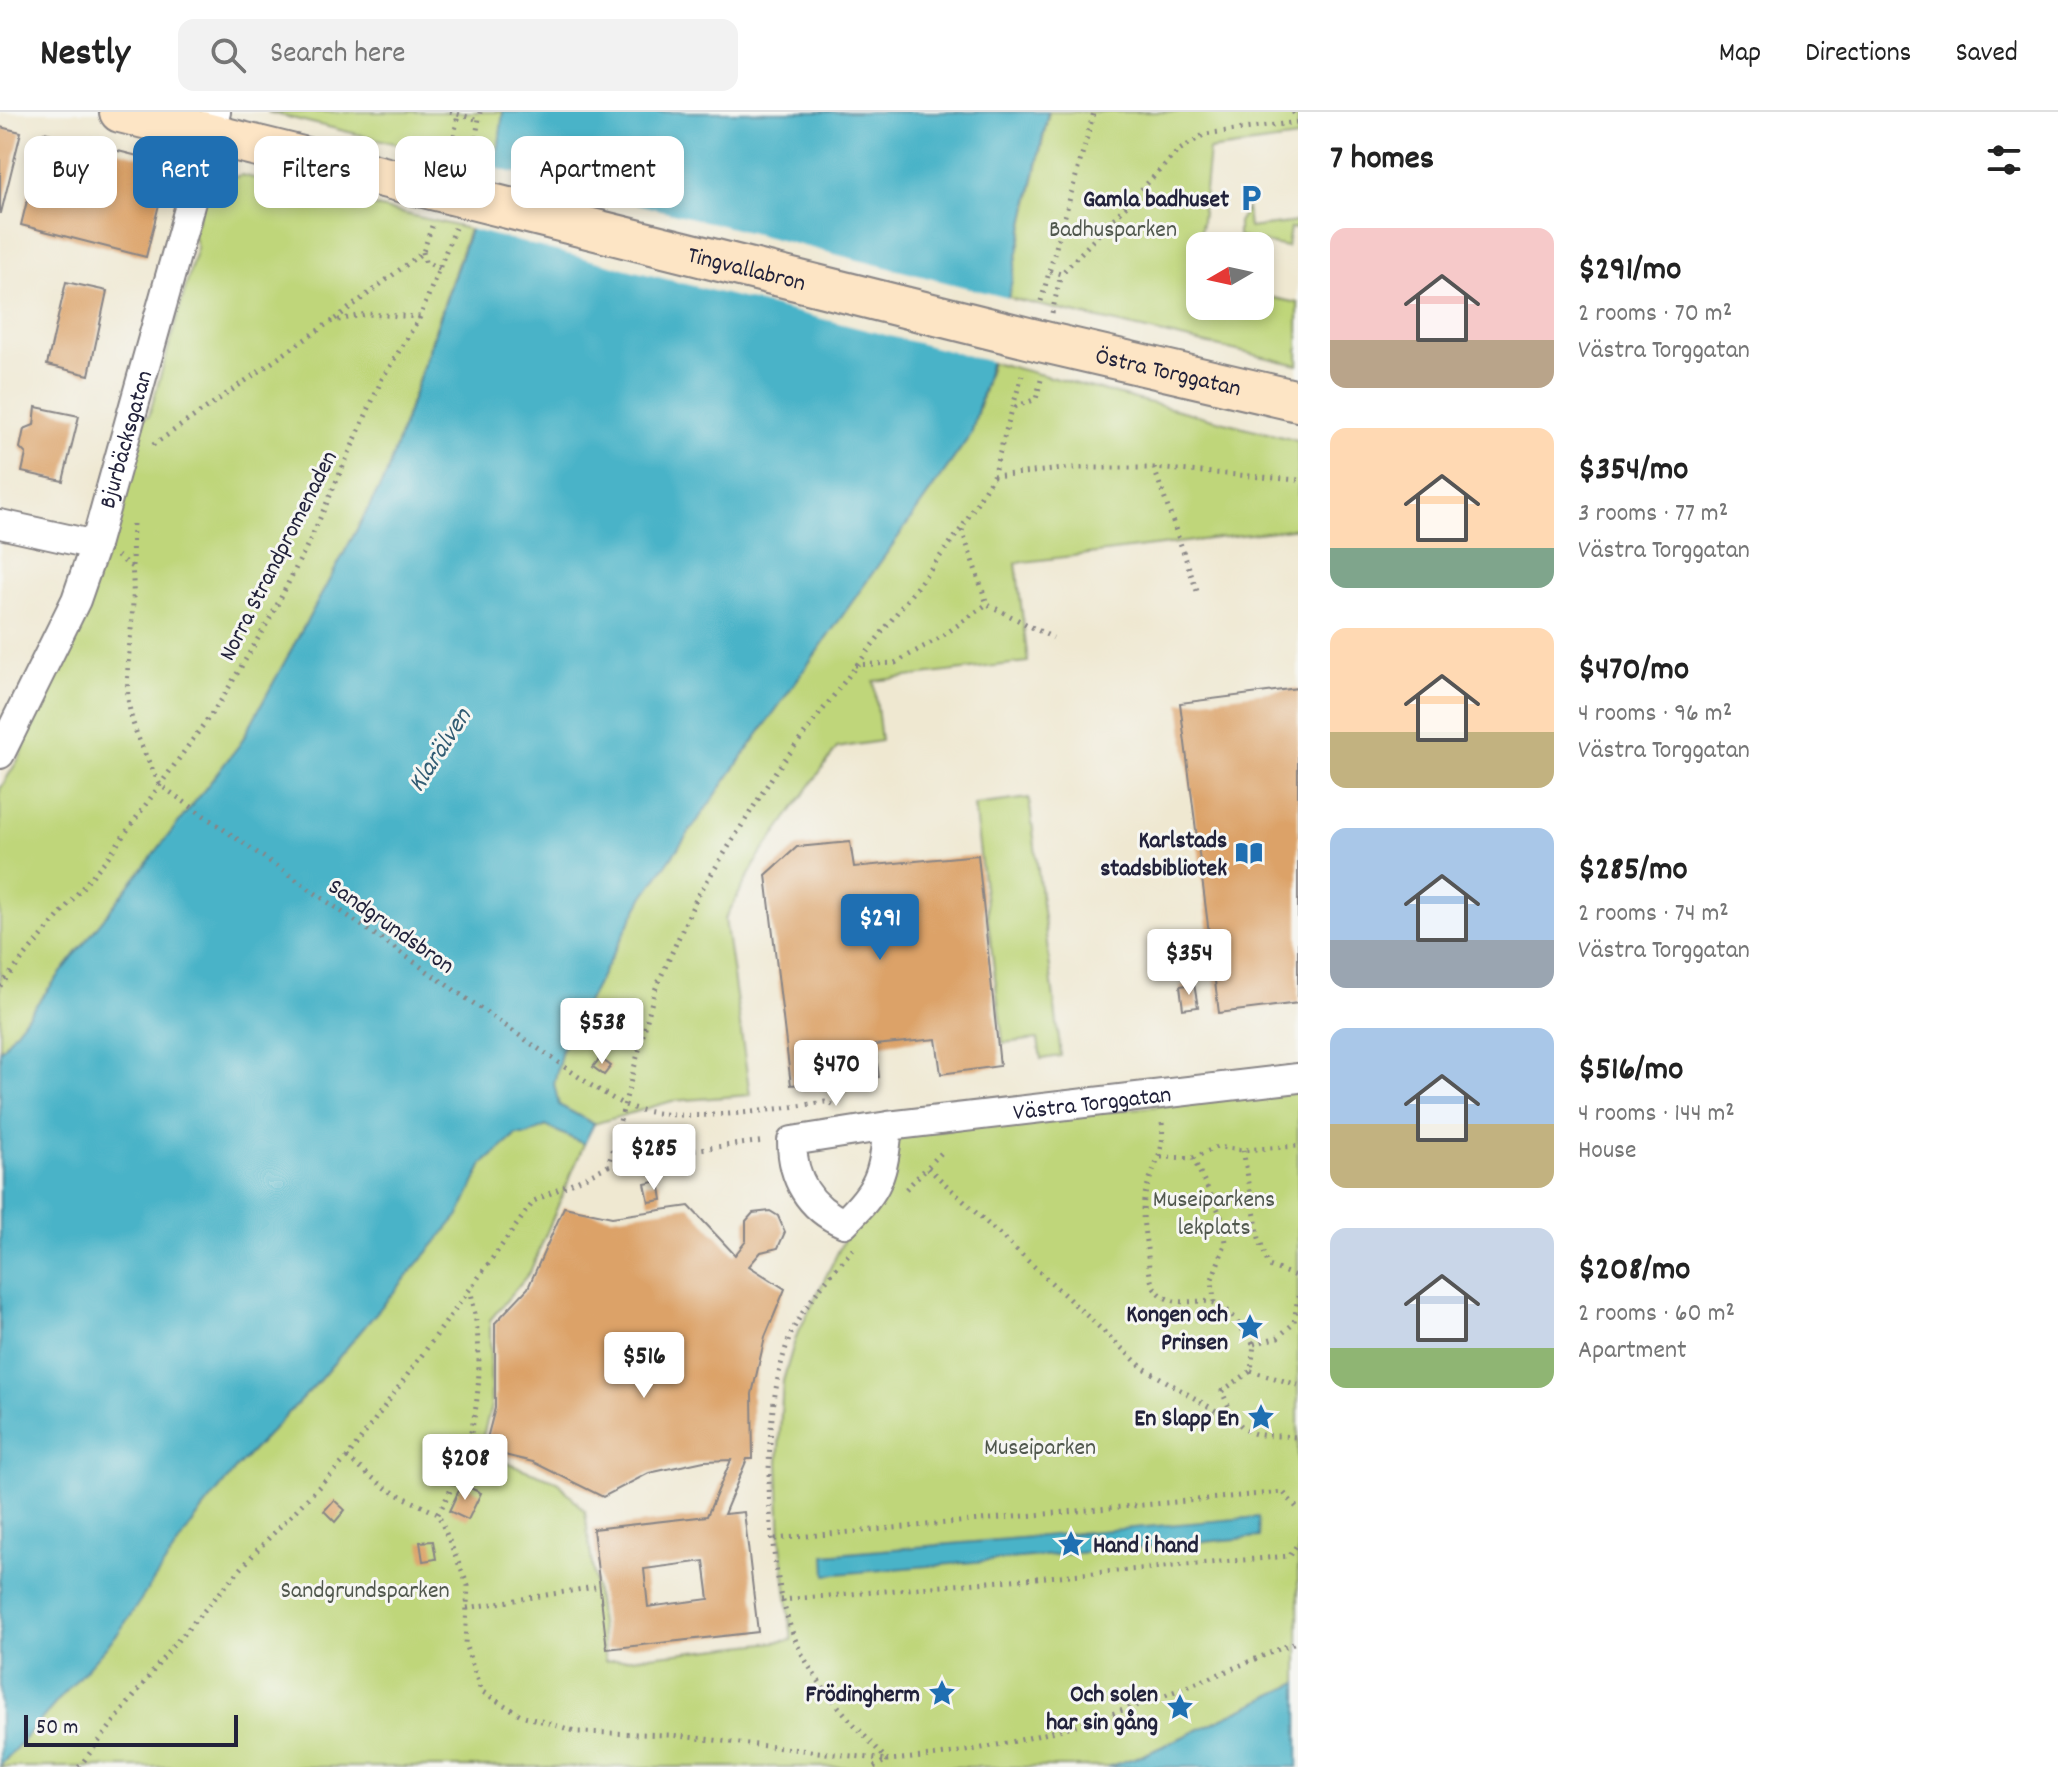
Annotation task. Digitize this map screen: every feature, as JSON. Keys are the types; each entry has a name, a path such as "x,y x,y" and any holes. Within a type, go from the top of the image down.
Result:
{"street":[{"name":"Tingvallabron","path":"120,112 214,123 395,176"},
{"name":"Bjurbäcksgatan","path":"0,754 76,600 95,545 214,123"},
{"name":"Tingvallabron","path":"495,204 1039,350"},
{"name":"Östra Torggatan","path":"1039,350 1298,401"},
{"path":"0,524 95,545"},
{"name":"Västra Torggatan","path":"792,1141 888,1126 1298,1078"},
{"path":"792,1141 796,1178 831,1217 844,1223 872,1196 885,1153 888,1126"}],"path":[{"path":"450,112 479,120"},
{"path":"473,136 480,112"},
{"path":"1041,301 1094,112"},
{"path":"608,1166 627,1106 655,990 697,897 751,807 855,665 961,529 993,476 1014,408 1039,350 1061,274 1178,151 1205,134 1298,120 1293,112"},
{"path":"457,136 458,114"},
{"path":"123,454 134,457 160,441 330,322 423,252 445,208"},
{"name":"Norra Strandpromenaden","path":"0,986 108,857 222,699 272,615 312,536 382,379 420,317 442,269 451,208"},
{"path":"423,252 425,262 442,269"},
{"path":"1050,271 1061,274"},
{"path":"330,322 366,314 420,317"},
{"path":"1014,408 1036,399 1039,350"},
{"path":"993,476 1073,468 1154,468 1298,480"},
{"path":"1154,468 1197,591"},
{"path":"961,529 987,604 1053,638"},
{"path":"95,545 132,567 136,602 128,660 128,701 137,734 160,785"},
{"path":"855,665 895,663 941,637 987,604"},
{"name":"Sandgrundsbron","path":"160,785 592,1086 627,1106"},
{"path":"627,1106 689,1115 759,1111 825,1102 838,1106"},
{"path":"1162,1123 1161,1157 1150,1176 1143,1203 1149,1268 1154,1286 1174,1301 1214,1302 1232,1313 1254,1344"},
{"path":"79,1767 171,1648 260,1547 347,1458 534,1201 608,1166 698,1149 792,1141"},
{"path":"1161,1157 1193,1158 1217,1147 1243,1150 1298,1146"},
{"path":"1243,1150 1259,1238 1269,1266 1298,1277"},
{"path":"1193,1158 1222,1218 1226,1242 1212,1279 1214,1302"},
{"path":"928,1168 1142,1367 1260,1438 1298,1437"},
{"path":"844,1223 853,1249 790,1335 775,1380 770,1462 775,1539 781,1600 800,1651 831,1698 887,1760"},
{"path":"438,1514 457,1481 479,1402 480,1336 470,1292"},
{"path":"1254,1344 1278,1337 1294,1323 1298,1296"},
{"path":"1234,1421 1222,1391 1251,1371 1254,1344"},
{"path":"1251,1371 1298,1385"},
{"path":"347,1458 387,1489 438,1514 468,1586 465,1644 481,1691 521,1715 578,1732 670,1735 887,1760 1035,1739 1172,1695 1298,1641"},
{"path":"775,1539 1283,1492 1298,1509"},
{"path":"781,1600 1290,1556 1298,1543"},
{"path":"467,1608 595,1587"},
{"path":"874,1767 887,1760"}],"green space":[{"path":"267,112 503,112 495,156 495,136 395,136 395,143 379,140 379,136 365,136"},
{"name":"Badhusparken","path":"1049,112 1298,112 1298,138 1209,150 1201,232 1186,232 1186,320 1274,320 1274,298 1298,303 1298,365 1008,298"},
{"path":"238,176 254,178 254,208 379,208 469,229 386,476 240,744 0,1051 0,789 21,755 128,422 149,416 197,247 193,235 201,208 238,208"},
{"path":"1247,208 1249,228 1298,222 1298,229 1290,228 1287,247 1274,244 1274,232 1238,232 1238,222"},
{"path":"992,362 1298,441 1298,528 1016,563 1028,662 874,681 881,741 837,748 759,857 725,919 750,1095 672,1101 594,1124 558,1105 554,1084 562,1049 644,896 971,434"},
{"path":"1029,798 1061,1056 1041,1059 1038,1039 1003,1043 974,805"},
{"path":"1298,1091 1298,1683 1146,1754 1107,1767 0,1767 237,1467 317,1383 459,1214 483,1164 516,1135 527,1135 546,1126 584,1144 530,1272 490,1320 491,1407 478,1453 557,1481 585,1511 605,1661 792,1640 781,1545 778,1463 783,1381 796,1337 875,1177 878,1136"}],"water":[{"name":"Klarälven","path":"503,112 1048,112 1008,298 971,434 644,896 562,1049 554,1084 559,1105 594,1124 584,1144 546,1126 527,1135 516,1135 483,1164 460,1214 317,1383 237,1467 194,1521 119,1632 0,1766 0,1051 240,744 386,476 477,208 495,208 495,157"},
{"path":"1258,1517 1259,1537 826,1575 825,1555"},
{"path":"1298,1683 1298,1767 1107,1767 1146,1754"}],"pier":[{"path":"495,168 511,172 511,208 653,208 1012,299 996,363 465,228 472,208 495,208"}],"building":[{"path":"0,127 21,132 1,213 0,213"},
{"path":"117,151 133,155 133,208 158,208 146,257 21,225 25,208 117,208"},
{"path":"66,282 107,291 89,375 47,365"},
{"path":"36,407 79,416 63,481 22,472 26,454 20,448 24,429 34,425"},
{"name":"Karlstads stadsbibliotek","path":"1298,688 1298,1003 1219,1013 1180,703"},
{"path":"850,842 854,867 978,855 1000,1066 941,1074 936,1039 875,1045 879,1077 791,1085 766,875 797,847"},
{"path":"1194,984 1198,1007 1183,1009 1180,986"},
{"path":"600,1058 611,1066 604,1075 593,1067"},
{"path":"659,1181 662,1200 649,1202 645,1184"},
{"path":"689,1206 735,1255 746,1241 746,1221 753,1213 770,1211 778,1216 785,1232 778,1248 761,1252 749,1266 785,1289 765,1337 752,1394 753,1459 747,1459 724,1514 744,1512 758,1632 607,1649 593,1529 707,1516 731,1460 704,1461 649,1473 603,1497 533,1462 484,1450 495,1408 495,1323 528,1288 564,1207 612,1217","holes":["704,1561 709,1599 648,1607 644,1569"]},
{"path":"462,1484 481,1493 468,1520 449,1511"},
{"path":"334,1500 345,1510 335,1522 324,1511"},
{"path":"433,1541 436,1559 423,1561 420,1542"}],"place":[{"name":"Gamla badhuset","path":"1251,198"},
{"name":"Karlstads stadsbibliotek","path":"1249,853"},
{"name":"Kongen och Prinsen","path":"1250,1327"},
{"name":"En Slapp En","path":"1261,1417"},
{"name":"Hand i hand","path":"1071,1544"},
{"name":"Frödingherm","path":"942,1693"},
{"name":"Och solen har sin gång","path":"1180,1707"}],"park label":[{"name":"Museiparkens lekplats","path":"1214,1212"},
{"name":"Museiparken","path":"1040,1446"},
{"name":"Sandgrundsparken","path":"365,1589"}]}
